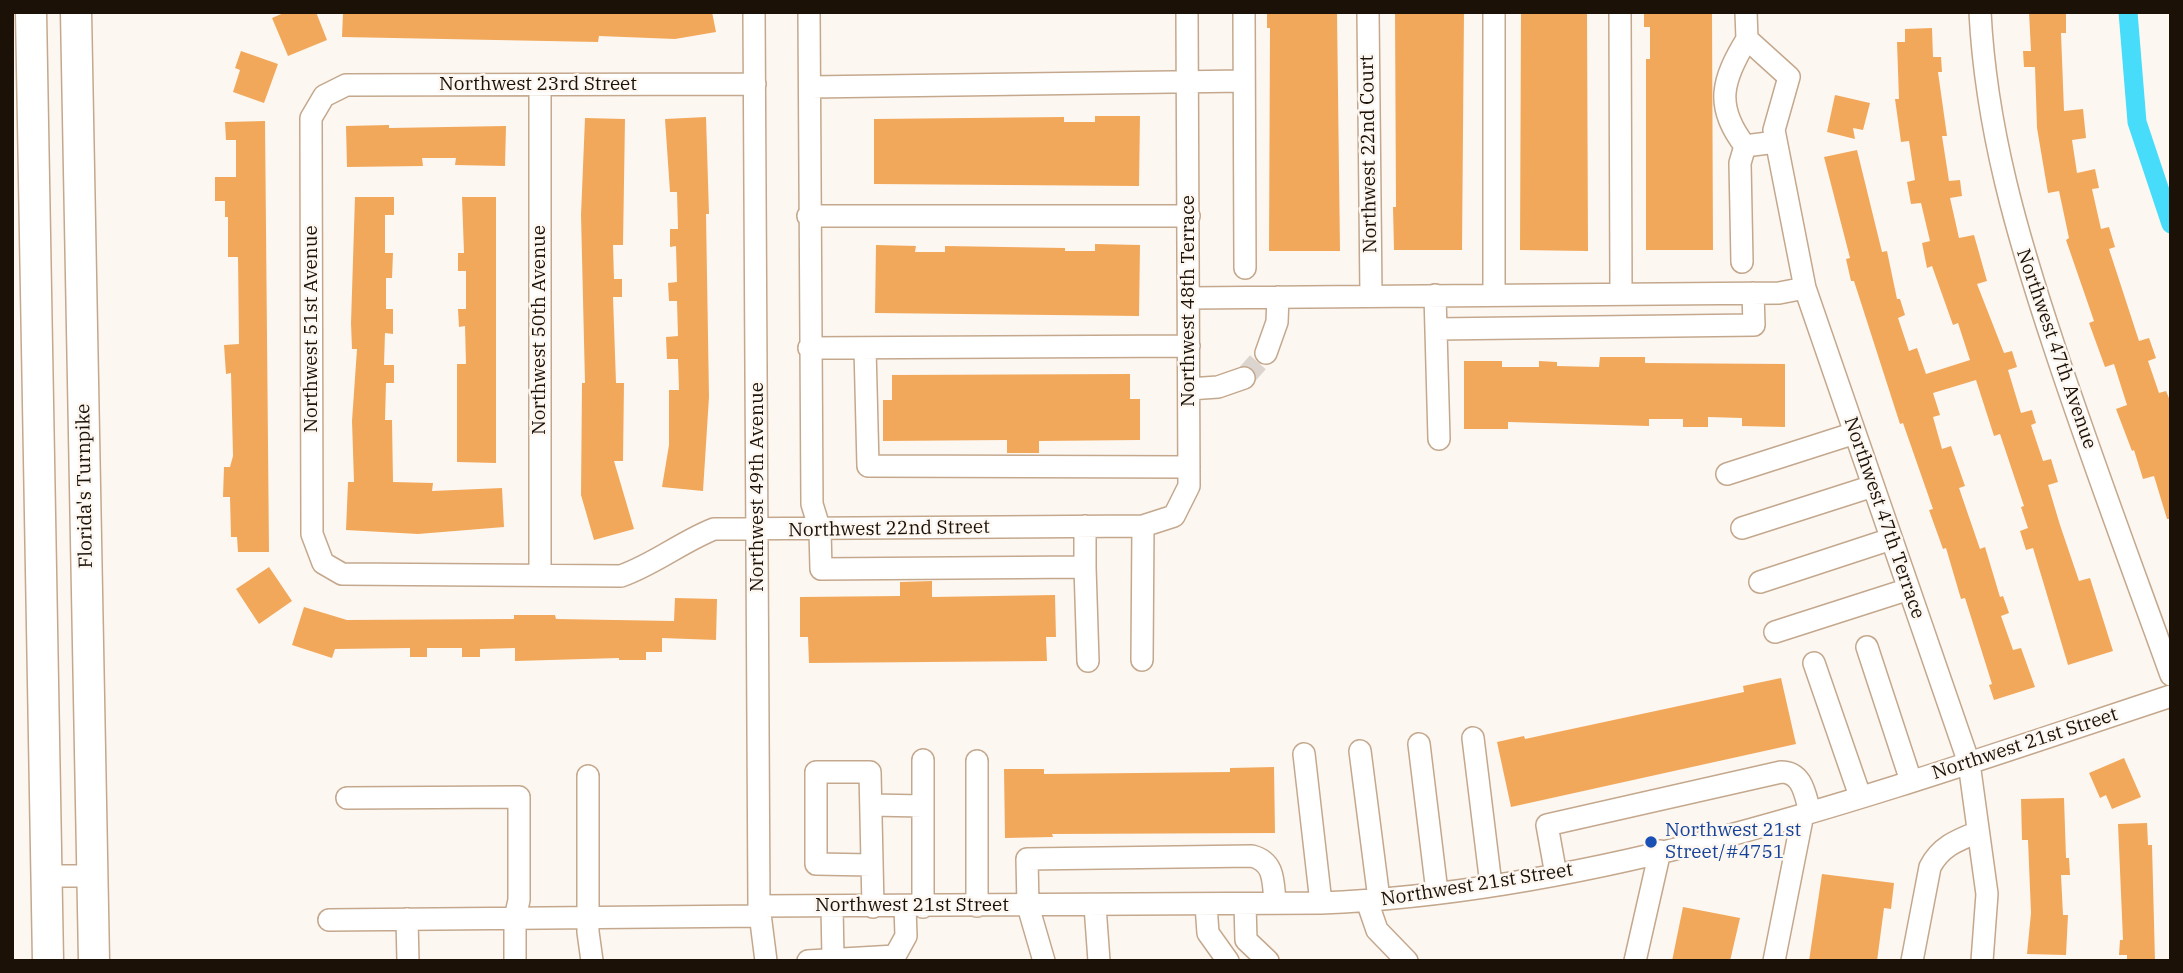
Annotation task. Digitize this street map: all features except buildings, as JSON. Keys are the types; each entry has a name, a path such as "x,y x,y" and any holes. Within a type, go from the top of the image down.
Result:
{"highway":[{"path":"31,12 48,961"},
{"name":"Florida's Turnpike","path":"76,12 94,961"}],"street":[{"name":"Northwest 49th Avenue","path":"754,12 759,911 766,961"},
{"path":"809,12 808,216 812,504 820,530 821,569 1085,567"},
{"name":"Northwest 48th Terrace","path":"1174,516 1188,486 1187,12"},
{"path":"1244,12 1245,268"},
{"name":"Northwest 22nd Court","path":"1368,12 1371,296"},
{"path":"1494,12 1494,294"},
{"path":"1620,12 1621,292"},
{"path":"1745,146 1731,128 1725,97 1729,69 1747,39 1746,12"},
{"name":"Northwest 47th Avenue","path":"1980,12 1983,70 1991,123 2017,233 2069,390 2171,675"},
{"name":"Northwest 47th Terrace","path":"1747,39 1789,77 1774,130 1805,288 1969,762 1987,894 1982,961"},
{"path":"810,87 1244,81"},
{"name":"Northwest 23rd Street","path":"324,96 346,85 755,85"},
{"name":"Northwest 50th Avenue","path":"540,85 540,575"},
{"name":"Northwest 51st Avenue","path":"323,563 312,534 311,118 324,96"},
{"path":"1745,146 1776,142"},
{"path":"1742,262 1740,163 1745,146"},
{"path":"808,216 1188,216"},
{"path":"1189,298 1621,292 1753,293 1805,288"},
{"path":"1436,329 1754,325 1753,293"},
{"path":"1435,295 1439,439"},
{"path":"1266,353 1277,322 1279,297"},
{"path":"809,348 1189,346"},
{"path":"865,348 868,466 1188,467"},
{"path":"1189,389 1218,387 1244,378"},
{"path":"1727,474 1855,433"},
{"path":"1742,528 1873,486"},
{"name":"Northwest 22nd Street","path":"323,563 342,574 621,576 650,566 685,541 714,529 1143,526 1174,516"},
{"path":"1085,526 1088,661"},
{"path":"1142,660 1143,526"},
{"path":"1760,582 1891,539"},
{"path":"1775,632 1909,589"},
{"path":"1867,648 1911,781"},
{"path":"1814,663 1860,796"},
{"name":"Northwest 21st Street","path":"329,920 692,918 759,911 873,906 1206,905 1373,900 1556,875 1660,852 1807,813 2171,696"},
{"path":"1473,738 1491,885"},
{"path":"1419,744 1437,892"},
{"path":"1360,751 1377,930 1407,961"},
{"path":"1304,754 1321,903"},
{"path":"808,961 895,956 906,936 914,907 923,806 923,760"},
{"path":"977,906 978,761"},
{"path":"872,865 816,864 816,772 870,772 873,906"},
{"path":"1556,875 1547,825 1788,772 1800,781 1807,813 1774,961"},
{"path":"588,776 588,918 592,961"},
{"path":"348,798 519,797 519,900 515,918 515,961"},
{"path":"871,805 923,806"},
{"path":"1912,961 1930,867 1936,856 1953,841 1978,832"},
{"path":"1635,961 1660,852"},
{"path":"1044,961 1028,906 1027,859 1252,856 1266,862 1272,872 1275,902"},
{"path":"47,876 93,876"},
{"path":"1245,904 1246,940 1268,961"},
{"path":"1206,905 1208,933 1228,961"},
{"path":"1095,906 1099,961"},
{"path":"832,908 833,958"},
{"path":"407,919 408,961"}],"waterway":[{"path":"2128,12 2137,122 2171,224"}],"tunnel":[{"path":"1244,378 1266,353"}],"place":[{"name":"Northwest 21st Street/#4751","path":"1651,842"}]}
